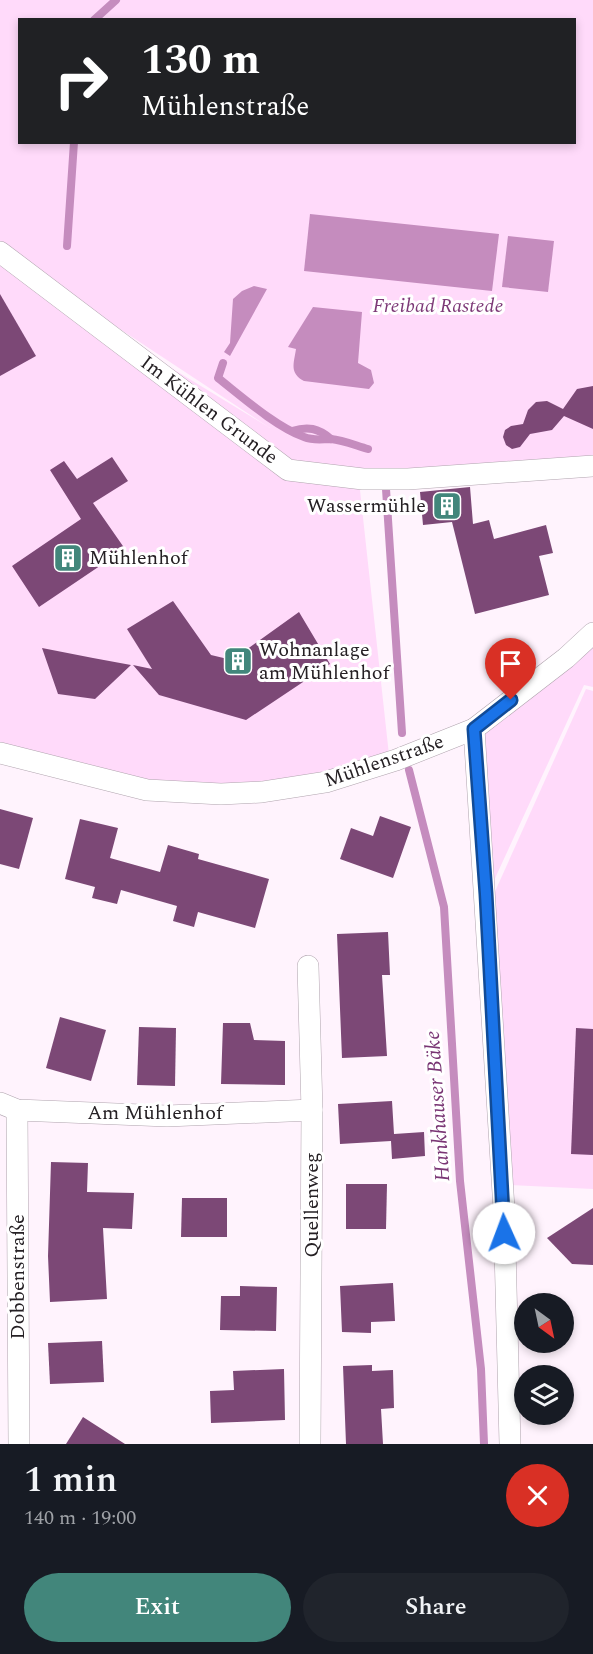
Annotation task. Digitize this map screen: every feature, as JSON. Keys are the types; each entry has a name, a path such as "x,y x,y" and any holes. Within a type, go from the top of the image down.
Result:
{"street":[{"name":"Im Kühlen Grunde","path":"0,252 288,470 363,479 408,479 593,466"},
{"name":"Mühlenstraße","path":"0,753 147,790 221,794 307,785 357,774 474,729 566,658 593,633"},
{"path":"474,729 504,1209 510,1444"},
{"name":"Quellenweg","path":"308,966 312,1110 310,1444"},
{"name":"Am Mühlenhof","path":"8,1107 167,1116 312,1110"},
{"name":"Dobbenstraße","path":"8,1107 19,1444"}],"green space":[{"name":"Freibad Rastede","path":"0,0 593,0 593,462 359,481 389,755 357,774 221,794 0,753 0,252 76,310 270,428 0,247"},
{"path":"593,639 593,687 584,685 491,887 480,733"},
{"path":"586,689 593,691 593,1189 510,1185 493,896"}],"shaded area":[{"path":"310,214 499,234 492,291 304,271"},
{"path":"508,236 554,241 548,292 502,287"},
{"path":"254,286 267,289 230,356 224,352 230,343 233,299 242,291"},
{"path":"313,307 362,312 358,363 371,370 374,383 369,389 304,381 296,375 294,363 296,349 288,347"}],"building":[{"path":"0,294 36,356 0,376"},
{"path":"593,386 593,429 564,416 552,430 530,434 520,447 512,449 506,445 503,437 505,430 511,426 523,424 528,410 536,402 547,401 563,409 577,389"},
{"name":"Mühlenhof","path":"112,457 128,481 93,503 125,549 39,607 12,566 81,519 50,470 64,461 77,479"},
{"path":"470,487 473,524 489,520 494,539 546,525 553,553 539,556 549,595 475,614 452,522 423,525 420,492"},
{"name":"Wohnanlage am Mühlenhof","path":"173,601 211,655 232,660 299,612 330,664 246,720 159,695 133,665 152,669 127,629"},
{"path":"42,648 131,665 95,699 58,694"},
{"path":"0,809 33,818 19,869 0,864"},
{"path":"380,816 411,827 393,878 340,859 351,828 373,836"},
{"path":"80,819 118,828 110,858 160,872 168,845 199,854 198,859 269,879 255,928 198,912 194,927 173,921 177,906 121,890 117,904 92,898 95,887 65,879"},
{"path":"388,932 390,975 382,975 387,1056 342,1058 337,934"},
{"path":"60,1017 106,1030 91,1081 46,1068"},
{"path":"223,1023 250,1023 254,1040 285,1041 285,1085 221,1084"},
{"path":"139,1027 176,1028 175,1086 137,1085"},
{"path":"576,1028 593,1029 593,1155 571,1154"},
{"path":"392,1101 394,1134 424,1132 425,1156 392,1159 391,1141 340,1144 338,1104"},
{"path":"51,1162 88,1163 87,1192 134,1193 132,1229 103,1228 107,1299 50,1302 48,1256"},
{"path":"346,1184 387,1184 386,1229 346,1229"},
{"path":"182,1198 227,1198 227,1237 181,1237"},
{"path":"593,1208 593,1265 572,1264 547,1238"},
{"path":"393,1283 395,1321 371,1322 371,1333 342,1332 340,1286"},
{"path":"240,1286 277,1287 276,1331 220,1330 221,1296 240,1296"},
{"path":"102,1341 104,1382 50,1384 48,1343"},
{"path":"372,1365 372,1371 393,1370 394,1408 381,1409 383,1444 346,1444 343,1366"},
{"path":"284,1369 285,1420 211,1423 210,1391 234,1390 233,1371"},
{"path":"83,1417 125,1444 66,1444"}],"waterway":[{"name":"Hankhauser Bäke","path":"96,18 116,0"},
{"name":"Hankhauser Bäke","path":"67,246 74,144"},
{"path":"223,363 218,378 282,426 308,438 331,439 368,449"},
{"path":"292,431 313,429 331,439"},
{"name":"Hankhauser Bäke","path":"386,489 402,733"},
{"name":"Hankhauser Bäke","path":"409,770 444,907 460,1181 481,1369 484,1444"}],"place":[{"name":"Wassermühle","path":"447,506"},
{"name":"Mühlenhof","path":"68,558"},
{"name":"Wohnanlage am Mühlenhof","path":"238,661"}],"route":[{"path":"504,1233 486,894 474,729 511,700"}]}
